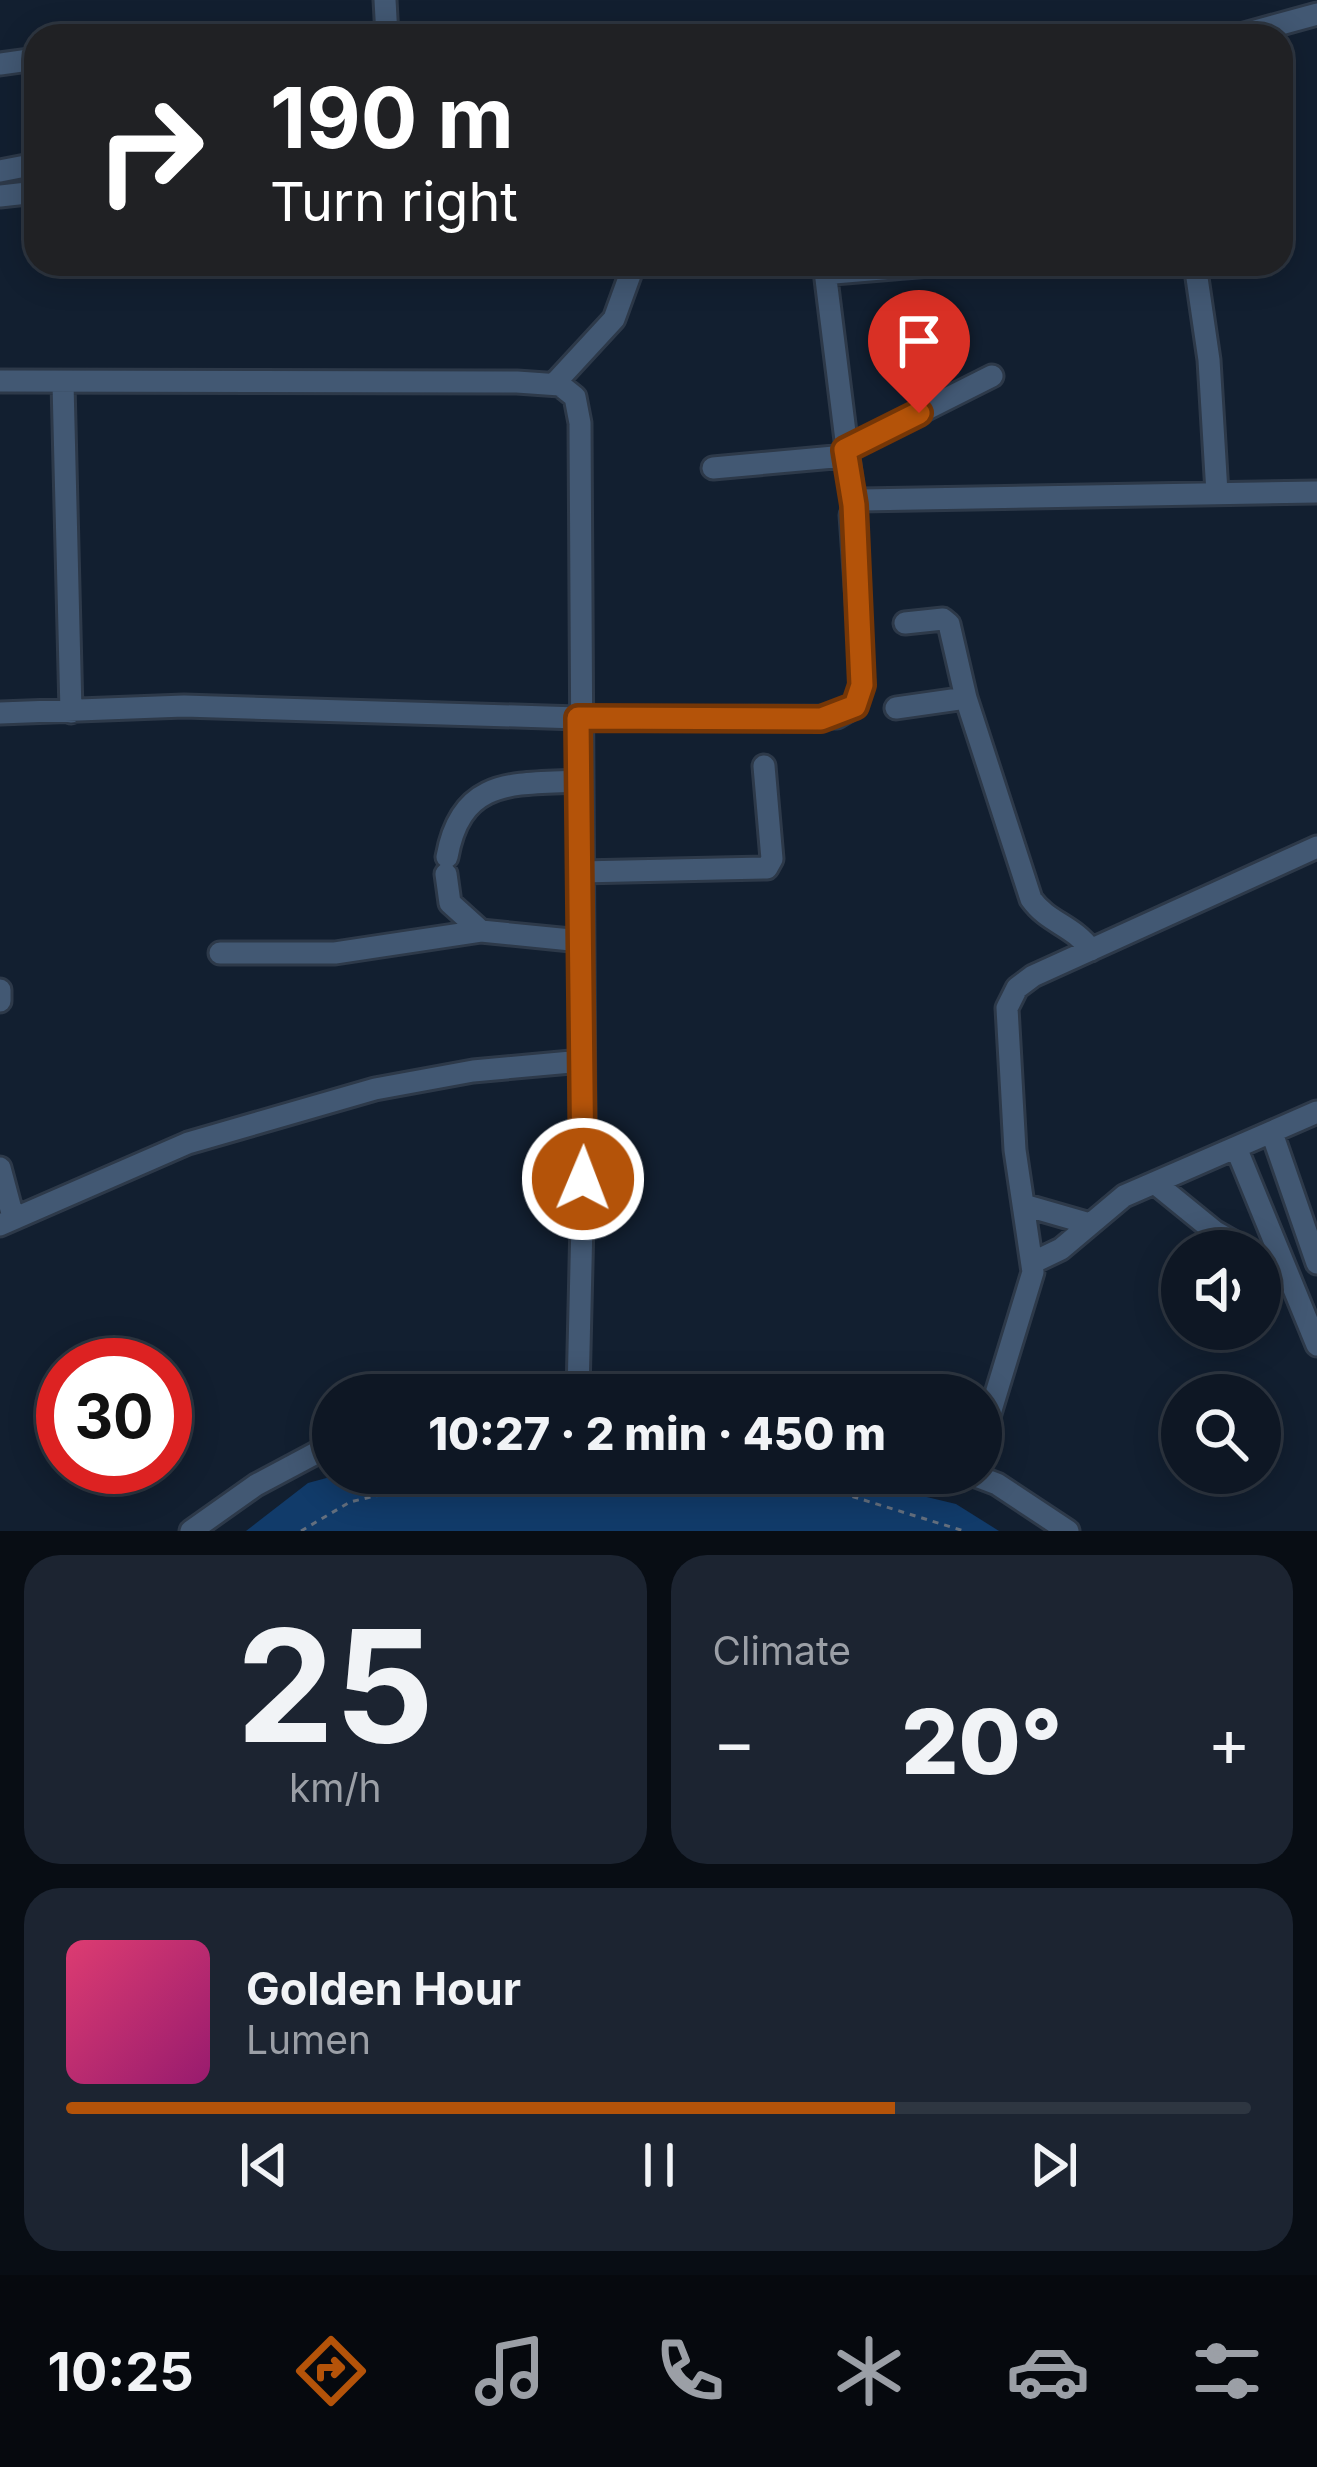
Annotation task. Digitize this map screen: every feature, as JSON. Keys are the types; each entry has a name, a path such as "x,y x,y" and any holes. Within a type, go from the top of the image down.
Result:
{"street":[{"path":"1281,24 1317,14"},
{"path":"554,384 614,319 630,276"},
{"path":"0,713 286,707 578,718 821,719 847,714 860,699 862,685 854,505 826,279 830,276"},
{"path":"1197,276 1217,493"},
{"path":"713,468 845,453 992,376"},
{"path":"0,381 554,384 575,397 580,423 580,1374"},
{"path":"63,382 71,712"},
{"path":"854,505 866,499 1317,492"},
{"path":"904,623 947,621 966,698 1031,899 1048,917 1074,927 1090,950"},
{"path":"896,708 966,698"},
{"path":"580,872 767,868 772,859 764,766"},
{"path":"481,931 450,903 447,865 459,815 488,791 518,784 578,782"},
{"path":"1002,1377 1030,1288 1032,1263 1007,1008 1023,982 1317,847"},
{"path":"220,953 335,953 481,931 581,941"},
{"path":"0,991 0,1001"},
{"path":"0,1168 6,1221 188,1143 375,1089 473,1071 583,1061"},
{"path":"1032,1263 1061,1250 1124,1196 1317,1112"},
{"path":"1272,1133 1316,1252"},
{"path":"1237,1150 1317,1345"},
{"path":"1155,1183 1212,1230"},
{"path":"1024,1205 1090,1224"},
{"path":"1281,1266 1288,1270"},
{"path":"191,1531 256,1485 312,1455"},
{"path":"1002,1492 1068,1531"}],"path":[{"path":"301,1531 350,1502 384,1494"},
{"path":"841,1494 964,1531"}],"shaded area":[{"path":"312,1482 312,1494 914,1494 956,1504 999,1531 246,1531"}],"route":[{"path":"583,1179 578,718 821,719 847,714 860,699 862,685 850,515 854,505 845,450 919,413"}]}
